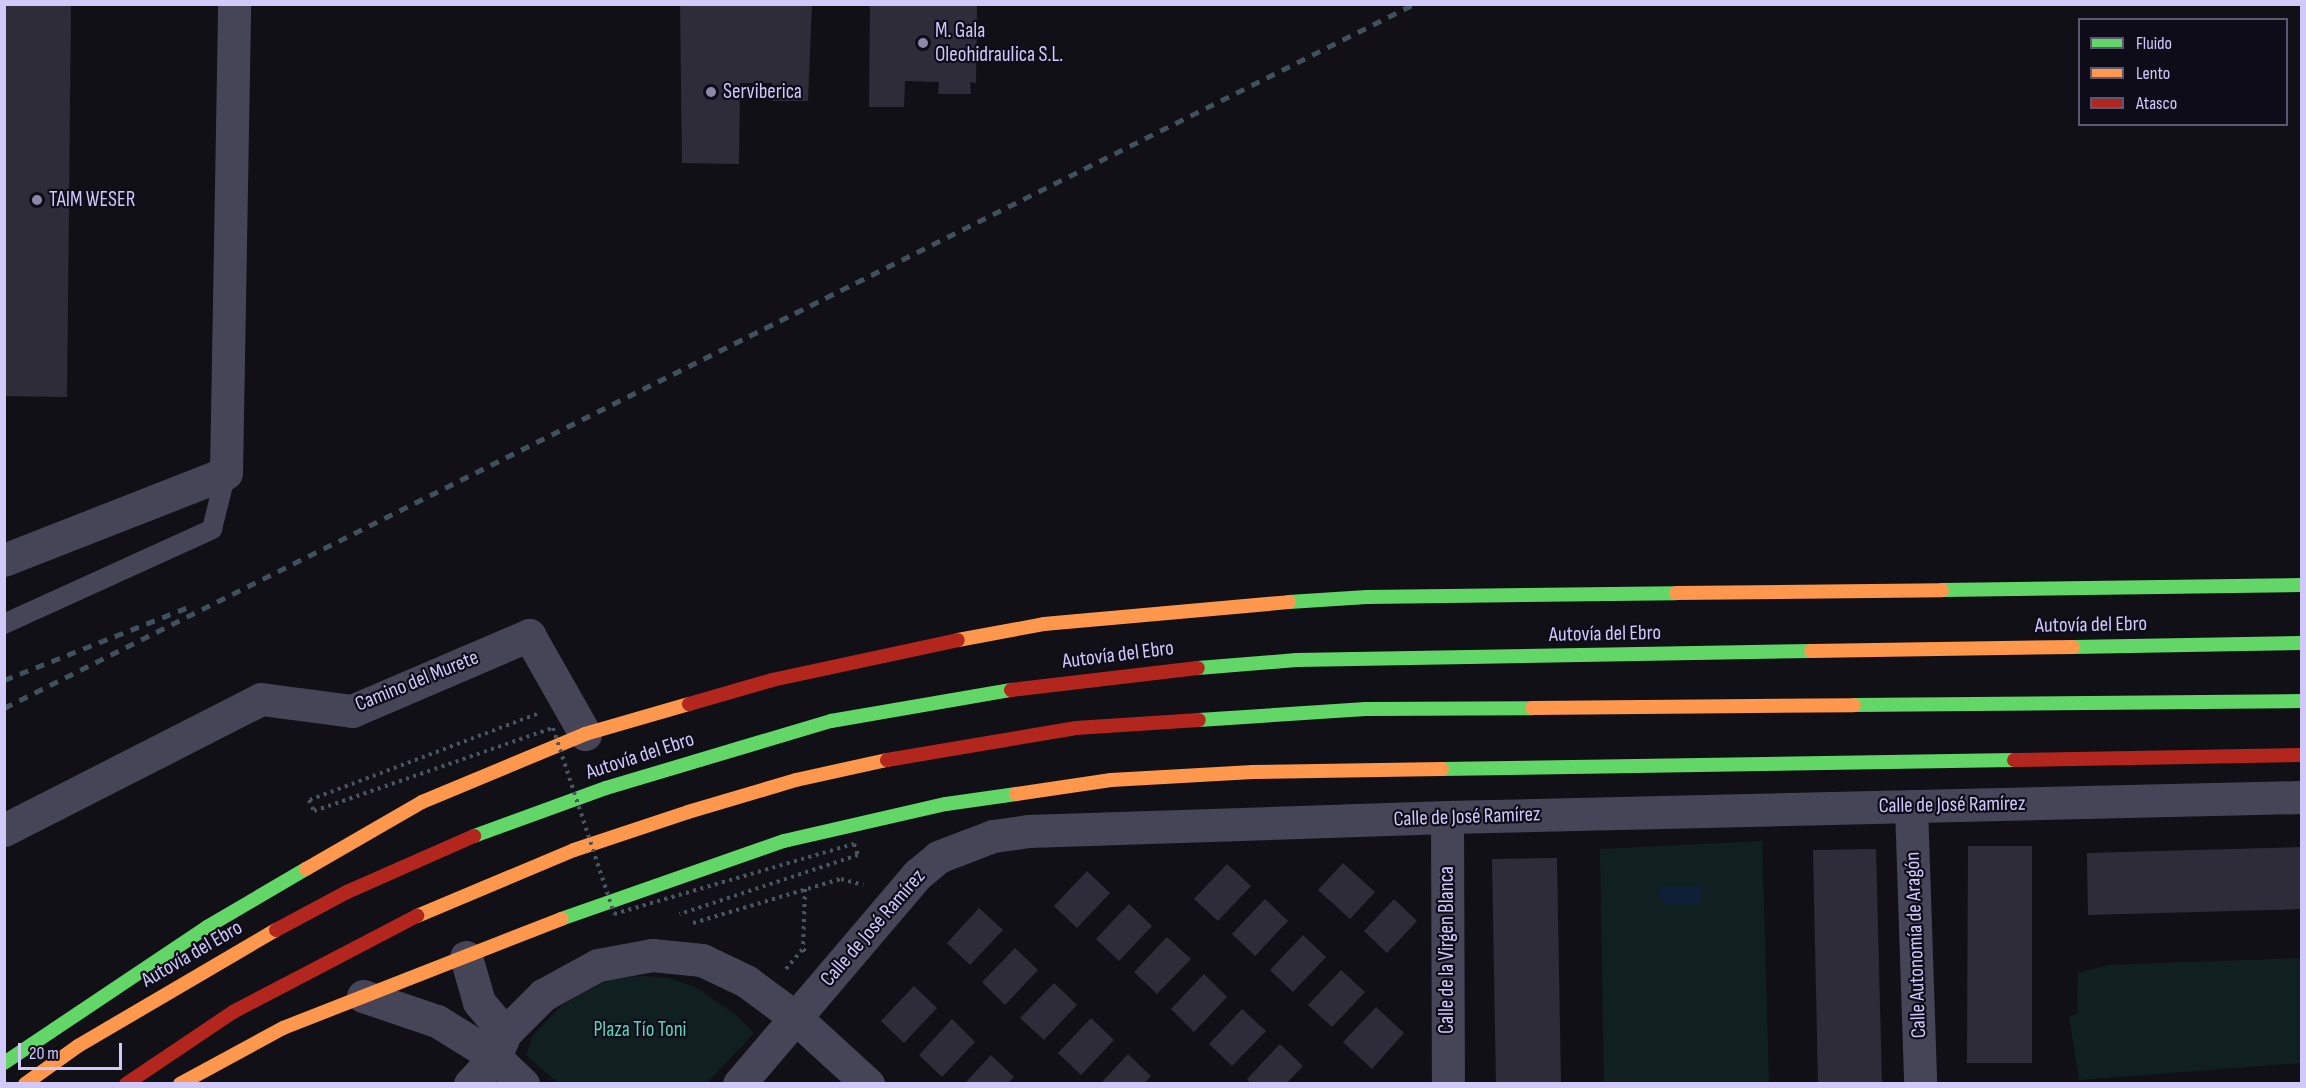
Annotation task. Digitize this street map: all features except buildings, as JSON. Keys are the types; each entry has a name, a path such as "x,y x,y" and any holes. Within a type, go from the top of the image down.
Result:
{"main road":[{"path":"4,1064 207,927 422,802 585,734 772,681 903,650 1044,624 1195,608 1367,597 2301,585"},
{"name":"Autovía del Ebro","path":"25,1083 78,1046 203,971 348,892 469,838 606,788 831,721 977,695 1143,672 1297,660 2301,643"},
{"path":"126,1083 233,1012 367,939 470,891 574,850 688,812 796,780 938,749 1076,728 1365,708 2301,701"},
{"path":"180,1083 283,1028 618,896 784,841 946,804 1111,780 1379,769 2301,755"}],"street":[{"path":"4,560 226,473 234,4"},
{"name":"Camino del Murete","path":"4,830 60,798 261,699 352,711 529,635 585,734"},
{"name":"Calle de José Ramírez","path":"739,1083 889,906 938,857 993,836 1028,831 1447,817 2301,797"},
{"name":"Calle Autonomía de Aragón","path":"1911,806 1920,1083"},
{"name":"Calle de la Virgen Blanca","path":"1447,817 1448,1083"},
{"path":"470,1083 543,995 567,978 598,965 652,955 702,960 723,968 796,1018 868,1083"},
{"path":"466,957 479,1002 500,1045 523,1083"},
{"path":"363,996 500,1045"}],"lane":[{"path":"4,624 212,530 226,473"}],"path":[{"path":"537,714 309,800 314,811 553,728 614,914 854,844 858,855 680,914 683,926 805,889 853,879 889,906"},
{"path":"805,889 803,949 832,974"}],"green space":[{"path":"1762,841 1769,1083 1604,1083 1600,849"},
{"path":"2301,958 2301,1063 2079,1080 2069,1016 2077,1014 2078,973 2108,965"},
{"name":"Plaza Tío Toni","path":"643,976 670,978 695,987 735,1014 754,1033 707,1083 558,1083 526,1055 533,1035 562,1005 611,978"}],"water":[{"path":"1702,886 1702,904 1667,905 1657,895 1661,887"}],"railway":[{"path":"4,708 1414,4"},
{"path":"4,680 186,608"}],"traffic: fast":[{"path":"1942,590 2302,585"},
{"path":"1289,602 1367,597 1676,593"},
{"path":"2073,647 2302,643"},
{"path":"1198,668 1297,660 1811,651"},
{"path":"474,836 606,788 831,721 1011,690"},
{"path":"1854,705 2302,701"},
{"path":"1199,720 1366,709 1532,708"},
{"path":"1442,769 2014,760"},
{"path":"561,919 784,841 946,804 1016,794"},
{"path":"4,1063 207,927 306,869"}],"traffic: slow":[{"path":"1676,593 1942,590"},
{"path":"958,640 1044,624 1289,602"},
{"path":"1811,651 2073,647"},
{"path":"306,869 422,802 585,734 689,704"},
{"path":"1532,708 1854,705"},
{"path":"417,916 574,850 688,812 796,780 887,760"},
{"path":"1016,794 1111,780 1253,772 1442,769"},
{"path":"180,1084 283,1028 561,919"},
{"path":"25,1084 78,1046 276,930"}],"traffic: jam":[{"path":"689,704 772,680 958,640"},
{"path":"1011,690 1198,668"},
{"path":"887,760 1076,728 1199,720"},
{"path":"2014,760 2302,755"},
{"path":"276,930 347,892 474,836"},
{"path":"126,1084 233,1012 417,916"}],"place":[{"name":"M. Gala Oleohidraulica S.L.","path":"923,43"},
{"name":"Serviberica","path":"711,92"},
{"name":"TAIM WESER","path":"37,200"}]}
